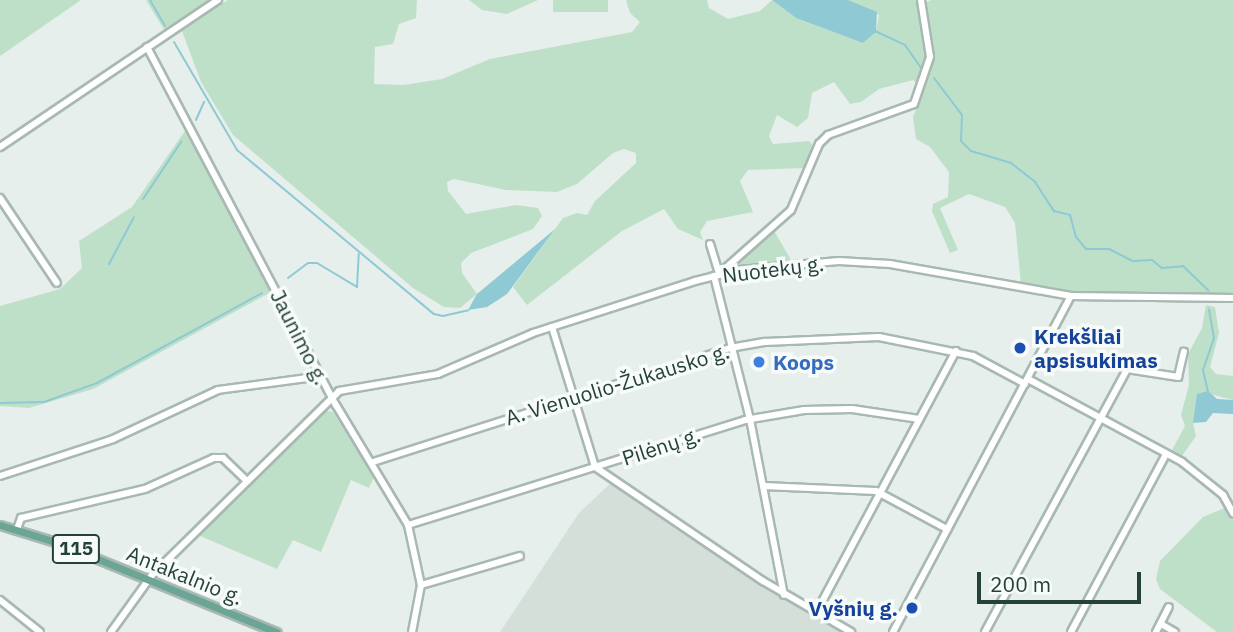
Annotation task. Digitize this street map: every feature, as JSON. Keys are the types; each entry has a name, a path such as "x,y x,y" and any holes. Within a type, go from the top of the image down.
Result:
{"main road":[{"name":"Antakalnio g.","path":"0,525 149,579 276,632"}],"street":[{"path":"0,147 218,0"},
{"path":"717,275 791,210 819,144 828,135 914,104 930,57 921,0"},
{"name":"Jaunimo g.","path":"147,47 332,398 373,461 408,525 421,585 412,632"},
{"path":"0,198 57,284"},
{"path":"710,244 750,419 784,595"},
{"name":"Nuotekų g.","path":"332,398 348,388 438,374 552,327 717,275 839,261 890,264 1071,296 1233,298"},
{"path":"893,632 1071,296"},
{"path":"552,327 596,467 784,595 850,632"},
{"name":"A. Vienuolio-Žukausko g.","path":"373,461 733,347 854,335 956,351 1027,381 1099,417 1202,476 1223,495 1233,513"},
{"path":"816,613 956,351"},
{"path":"985,632 1127,369 1178,377 1184,352"},
{"path":"0,476 113,439 218,390 321,376"},
{"path":"111,632 149,579 332,398"},
{"name":"Pilėnų g.","path":"408,525 750,419 804,410 852,409 919,419"},
{"path":"1071,632 1166,454"},
{"path":"17,529 21,518 145,489 214,458 223,458 247,481"},
{"path":"764,486 880,492 947,529"},
{"path":"421,585 520,556"},
{"path":"0,600 40,632"},
{"path":"1156,632 1170,607"},
{"path":"1161,624 1175,632"}],"shaded area":[{"path":"613,481 738,568 844,632 500,632 579,513"}],"green space":[{"path":"0,0 81,0 0,56"},
{"path":"146,0 211,0 165,31"},
{"path":"228,0 417,0 416,18 399,24 393,44 375,47 374,84 404,85 442,79 490,59 632,32 640,22 630,13 626,0 707,0 709,8 728,19 760,11 772,0 796,18 863,43 876,32 879,15 848,0 918,0 920,6 931,0 1233,0 1233,296 1075,293 1021,284 1015,223 1005,207 969,194 940,208 958,250 950,253 932,211 933,204 948,197 949,172 930,147 916,139 913,117 924,89 913,80 879,89 861,102 850,104 834,82 812,93 808,118 797,127 777,115 769,136 773,144 809,141 814,147 805,168 748,170 740,181 753,212 707,221 700,232 703,240 678,229 664,209 622,231 527,305 513,287 563,218 577,213 587,215 595,201 636,163 636,153 624,149 613,153 577,184 557,192 506,190 454,179 447,182 448,191 466,214 516,205 538,208 542,216 533,229 471,253 461,263 462,273 477,294 460,308 444,307 413,288 233,135 201,82 182,31"},
{"path":"469,0 538,0 507,14 482,10"},
{"path":"553,0 608,0 608,12 553,12"},
{"path":"187,128 271,292 93,389 29,408 0,406 0,306 60,289 82,268 79,241 132,207"},
{"path":"773,229 791,260 735,266 734,263"},
{"path":"1206,305 1215,307 1219,333 1210,367 1216,374 1233,376 1233,400 1210,394 1193,423 1196,436 1182,456 1172,450 1185,426 1181,415 1189,385 1188,354 1202,328"},
{"path":"327,411 333,412 375,474 369,488 351,480 321,552 293,540 277,569 198,535"},
{"path":"1227,507 1233,520 1233,632 1217,632 1160,589 1156,579 1160,561 1203,517"}],"water":[{"path":"772,0 848,0 877,12 876,32 863,43 796,18"},
{"path":"555,229 507,294 487,307 468,310 477,294"},
{"path":"1208,391 1217,399 1233,400 1233,414 1213,413 1206,422 1193,423 1197,394"}],"waterway":[{"path":"150,0 165,26"},
{"path":"875,31 905,45 921,68"},
{"path":"174,42 237,150 434,314 443,316 468,310"},
{"path":"934,78 962,115 961,141 971,151 1011,163 1035,182 1054,211 1070,215 1076,237 1086,249 1109,249 1133,261 1152,260 1162,268 1183,266 1208,290"},
{"path":"196,120 204,102"},
{"path":"143,199 181,142"},
{"path":"109,264 134,217"},
{"path":"288,278 308,263 317,263 357,287 359,254"},
{"path":"0,403 44,402 97,383 262,293"},
{"path":"1208,392 1203,370 1214,338 1209,309"}],"place":[{"name":"Krekšliai apsisukimas","path":"1020,348"},
{"name":"Koops","path":"759,362"},
{"name":"Vyšnių g.","path":"912,608"}]}
